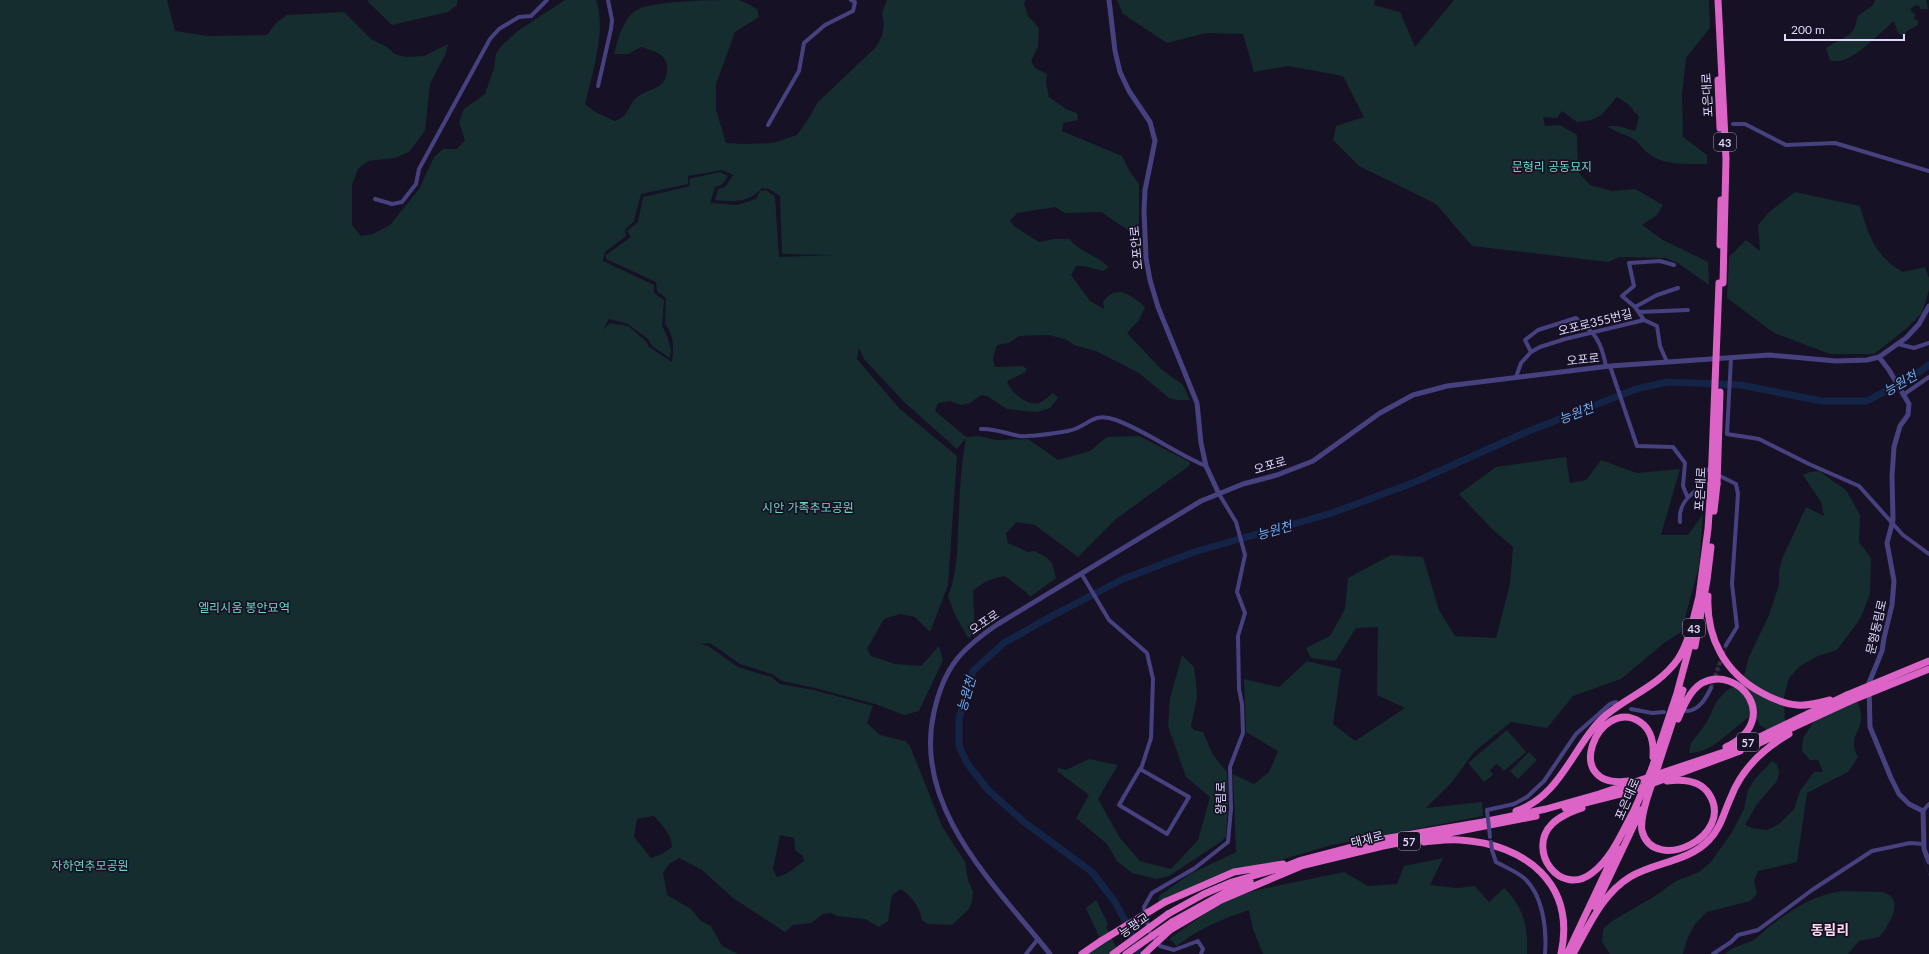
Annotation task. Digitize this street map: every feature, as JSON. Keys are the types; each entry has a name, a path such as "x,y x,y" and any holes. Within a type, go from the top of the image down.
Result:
{"highway":[{"name":"포은대로","path":"1714,0 1723,171 1721,283"},
{"name":"포은대로","path":"1718,0 1726,159 1721,283"},
{"name":"43","path":"1714,484 1721,283"},
{"name":"포은대로","path":"1567,954 1640,796 1664,752 1697,636 1712,537 1714,484"},
{"name":"포은대로","path":"1655,767 1688,652 1700,593 1714,484"},
{"path":"1712,537 1708,603 1709,617 1715,643 1722,658 1733,672 1759,692 1787,703 1814,704 1849,698"},
{"path":"1483,822 1522,810 1548,792 1560,778 1597,724 1617,707 1664,676 1683,650 1700,593"},
{"name":"57","path":"1483,822 1546,809 1599,794 1686,766 1751,741 1929,661"},
{"name":"57","path":"1655,783 1739,752 1828,712 1849,698 1929,669"},
{"path":"1664,752 1685,705 1696,688 1701,684 1716,680 1735,684 1746,693 1753,706 1755,712 1751,727 1739,740 1686,766"},
{"path":"1573,954 1600,906 1614,890 1631,877 1684,856 1701,847 1715,832 1734,788 1757,757 1770,745 1828,712"},
{"path":"1645,778 1614,782 1602,778 1596,772 1590,760 1590,751 1596,736 1608,723 1616,719 1631,718 1638,721 1652,736 1655,767"},
{"name":"43","path":"1648,795 1655,767"},
{"path":"1648,795 1642,817 1643,832 1650,843 1656,847 1670,850 1685,848 1700,840 1709,828 1712,821 1713,805 1705,788 1699,784 1685,780 1655,783"},
{"name":"태재로","path":"1168,914 1204,894 1232,882 1284,867 1500,824 1610,797 1655,783"},
{"name":"포은대로","path":"1573,954 1624,849 1648,795"},
{"path":"1610,797 1564,815 1548,829 1543,843 1544,858 1553,871 1559,876 1572,881 1580,880 1593,873 1614,847 1633,812"},
{"name":"태재로","path":"1126,954 1172,922 1237,886 1301,863 1383,839 1483,822"},
{"path":"1384,846 1460,840 1501,848 1526,860 1546,877 1554,888 1559,900 1564,930 1561,954"},
{"path":"1082,954 1165,902 1234,872 1301,863"},
{"path":"1144,954 1170,930 1221,900 1301,863"},
{"name":"능평교","path":"1113,954 1168,914"}],"street":[{"path":"376,199 392,204 402,202 416,184 419,169 490,39 499,29 519,16 531,16 548,0"},
{"path":"598,86 611,29 612,20 608,0"},
{"path":"768,124 799,71 804,43 825,25 853,11 855,2 852,0"},
{"name":"오포안로","path":"1108,0 1115,51 1120,72 1129,91 1146,116 1153,130 1155,148 1144,200 1146,258 1150,280 1158,307 1197,403 1201,443 1206,466 1218,494"},
{"path":"1733,124 1745,124 1786,145 1835,142 1929,171"},
{"path":"1644,320 1635,307 1622,296 1634,286 1629,262 1660,261 1674,266"},
{"path":"1635,307 1656,295 1678,288"},
{"name":"오포로","path":"1050,954 970,855 954,829 946,811 932,767 929,746 935,707 944,679 966,647 998,624 1188,508 1243,484 1292,469 1312,461 1380,413 1413,395 1447,386 1608,366 1782,355 1859,361 1879,357 1898,344 1913,331 1926,314 1929,306"},
{"path":"1639,312 1688,310"},
{"path":"1531,352 1525,340 1538,330 1576,318 1594,333 1603,350 1615,381 1637,446 1673,447 1685,463 1683,486 1687,496"},
{"name":"오포로355번길","path":"1516,377 1521,363 1531,352 1540,347 1565,339 1644,320 1657,326 1660,346 1666,362"},
{"path":"1898,344 1914,348 1929,343"},
{"name":"문형동림로","path":"1879,357 1889,370 1909,404 1908,416 1900,426 1894,447 1892,476 1892,524 1887,543 1894,581 1892,605 1882,651 1869,683 1870,727 1888,772 1899,794 1909,804 1923,811"},
{"path":"1731,358 1730,404 1727,434 1759,439 1809,464 1859,486 1903,535 1929,554"},
{"path":"1903,394 1929,377"},
{"path":"981,429 989,428 1021,436 1070,431 1098,416 1122,423 1161,441 1192,460 1206,466"},
{"path":"1680,522 1679,514 1687,496 1700,488 1706,469 1736,484 1738,494 1732,584 1737,627 1726,645"},
{"name":"왕림로","path":"1202,954 1203,949 1198,941 1174,950 1160,946 1149,931 1144,907 1152,894 1195,868 1228,842 1232,809 1230,767 1243,733 1242,704 1239,689 1238,636 1245,613 1237,592 1245,555 1236,522 1218,494"},
{"path":"1081,573 1109,620 1148,653 1153,679 1151,738 1140,769 1119,805 1167,834 1188,797 1140,769"},
{"path":"1686,711 1702,704 1711,688"},
{"path":"1545,954 1547,936 1538,899 1532,887 1523,877 1496,862 1492,850 1487,810 1514,804 1527,797 1544,781 1576,734 1610,704 1616,702"},
{"path":"1631,709 1652,713 1664,712"},
{"path":"1927,857 1924,844 1923,811 1929,804"},
{"path":"1713,954 1731,942 1738,935 1758,930 1812,890 1872,851 1910,843 1924,844"},
{"path":"1026,954 1038,939"}],"green space":[{"path":"0,0 167,0 175,31 208,36 267,35 276,23 287,15 344,12 371,39 387,47 395,54 406,57 424,56 448,44 446,53 430,84 425,131 409,152 395,158 368,161 358,169 352,185 352,225 361,236 373,234 390,225 419,189 434,157 443,149 457,149 465,140 459,122 464,109 485,94 494,68 496,54 502,45 519,30 565,0 596,0 599,12 599,38 585,104 595,112 615,121 626,114 637,97 660,85 664,81 667,73 664,58 652,50 641,47 628,54 614,54 624,25 635,11 643,7 669,3 716,0 738,0 757,9 759,17 735,32 716,84 716,110 726,143 744,144 773,143 797,135 818,102 876,47 882,36 884,24 882,13 887,0 1026,0 1024,3 1028,16 1039,28 1038,47 1031,61 1035,68 1047,74 1046,83 1049,97 1066,109 1077,113 1078,120 1063,123 1062,131 1122,156 1129,170 1139,184 1139,224 1131,232 1101,212 1065,213 1055,207 1017,213 1010,221 1014,226 1039,242 1054,239 1069,239 1079,248 1109,267 1103,271 1083,266 1076,266 1071,275 1090,301 1104,309 1103,302 1108,296 1119,292 1130,295 1145,307 1139,320 1127,333 1161,369 1183,385 1190,400 1177,400 1169,398 1139,373 1096,351 1074,345 1065,339 1048,335 1019,336 1009,343 997,345 993,358 995,367 1023,366 1027,369 1024,373 1007,381 1012,390 1024,400 1034,403 1039,403 1045,400 1053,393 1058,398 1050,408 1037,412 1007,409 987,396 981,395 970,403 961,405 950,401 938,403 935,411 966,437 979,436 996,440 1028,439 1058,460 1090,451 1107,437 1139,436 1190,462 1189,466 1116,519 1078,557 1035,525 1017,522 1006,533 1008,543 1028,552 1034,551 1046,557 1052,563 1056,578 1030,597 1026,592 1005,576 992,579 980,585 973,591 975,634 968,638 955,615 948,596 956,563 961,472 966,438 957,449 904,402 864,359 859,348 857,359 900,409 957,456 948,585 930,632 915,617 900,614 884,619 867,649 871,656 895,664 921,666 939,646 943,660 919,711 904,715 875,704 782,681 772,674 740,664 710,643 700,644 708,646 738,667 771,677 780,684 814,690 873,706 867,723 880,735 905,741 910,746 942,826 965,862 968,880 973,892 969,909 952,925 928,924 922,920 915,903 901,889 892,895 888,921 879,927 865,919 837,916 831,913 823,914 811,923 793,925 785,932 733,898 702,870 679,858 669,864 663,873 667,895 691,909 701,921 711,926 722,946 738,954 0,954","holes":["722,170 733,175 725,187 718,189 715,200 735,201 746,199 757,193 762,188 769,189 780,196 782,254 834,255 779,257 775,197 766,190 760,191 756,199 737,205 710,203 715,187 723,184 728,176 720,172 689,179 690,186 643,197 638,222 627,231 631,237 606,255 606,259 656,282 657,291 666,298 665,324 673,342 672,362 649,347 646,341 628,326 610,323 603,330 609,319 628,324 648,339 652,346 670,358 671,350 667,335 662,326 664,300 654,293 654,285 603,261 605,252 626,236 625,230 634,221 641,194 688,184 688,176","654,816 668,834 672,847 662,854 651,858 634,837 637,819","780,835 794,838 795,850 803,856 804,861 781,876 777,877 773,869"]},
{"path":"458,0 456,6 448,12 392,25 367,1"},
{"name":"문형리 공동묘지","path":"1117,0 1375,0 1374,5 1400,12 1415,47 1454,0 1709,0 1710,28 1686,58 1682,95 1683,137 1707,155 1707,164 1676,163 1661,160 1646,152 1635,140 1607,126 1618,126 1635,131 1639,117 1628,104 1617,97 1604,112 1591,120 1577,122 1562,111 1557,118 1543,117 1545,126 1560,125 1577,135 1578,172 1590,185 1612,191 1635,189 1663,205 1657,215 1642,225 1663,240 1708,262 1709,285 1678,263 1666,258 1620,257 1608,262 1472,246 1436,204 1359,166 1333,140 1336,126 1364,117 1343,76 1288,66 1254,72 1243,34 1206,33 1167,43 1123,14"},
{"path":"1875,0 1926,0 1928,9 1921,9 1918,5 1912,7 1910,10 1915,14 1914,19 1918,20 1918,25 1907,31 1904,36 1898,33 1894,21 1864,48 1855,54 1838,61 1830,60 1826,48 1849,35 1854,29 1858,16 1873,5"},
{"path":"1795,192 1860,206 1866,226 1874,244 1879,252 1893,266 1903,272 1925,267 1929,278 1929,290 1922,313 1907,328 1874,354 1830,354 1774,333 1727,298 1729,257 1746,240 1760,251 1758,225 1769,212"},
{"path":"1566,457 1570,483 1586,480 1601,460 1637,473 1680,469 1661,535 1688,535 1703,514 1699,567 1681,632 1664,643 1621,679 1573,696 1547,728 1511,722 1474,752 1452,782 1426,808 1482,802 1483,816 1332,845 1256,867 1158,903 1159,896 1190,874 1236,852 1233,774 1254,784 1269,772 1278,751 1246,732 1244,679 1279,687 1307,661 1341,669 1333,724 1355,741 1405,708 1377,695 1378,627 1356,628 1335,661 1311,658 1306,648 1330,636 1345,609 1348,578 1391,555 1423,557 1439,610 1455,636 1496,638 1510,584 1513,547 1492,529 1459,494 1496,467"},
{"path":"1819,471 1846,490 1860,515 1859,542 1871,558 1870,594 1860,619 1837,650 1818,656 1800,666 1789,678 1784,697 1785,723 1771,733 1760,725 1754,714 1707,749 1689,753 1691,743 1707,722 1716,702 1726,691 1739,683 1745,673 1749,657 1769,615 1779,585 1779,571 1782,559 1806,507 1824,516 1821,502 1803,475 1810,472"},
{"path":"1182,655 1194,667 1196,682 1197,697 1191,726 1194,730 1203,732 1213,755 1227,772 1228,806 1226,836 1222,841 1169,876 1156,879 1132,873 1117,861 1107,844 1076,818 1089,795 1057,771 1058,768 1066,770 1089,759 1118,765 1098,799 1120,838 1140,861 1171,869 1198,840 1210,797 1186,777 1168,726 1170,698"},
{"path":"1855,695 1861,714 1860,725 1854,739 1855,750 1858,757 1848,772 1807,793 1797,862 1758,871 1754,881 1757,894 1750,901 1707,912 1695,924 1687,939 1683,954 1610,954 1602,942 1603,929 1612,921 1655,896 1676,881 1699,872 1711,862 1732,832 1744,809 1748,790 1755,779 1772,761 1777,764 1779,773 1777,781 1757,804 1745,825 1752,828 1767,830 1779,824 1794,809 1800,791 1814,772 1823,772 1818,760 1810,760 1802,751 1803,738 1821,711"},
{"path":"1507,730 1526,752 1504,771 1497,764 1490,770 1493,775 1484,782 1468,763"},
{"path":"1529,752 1537,760 1518,779 1510,771"},
{"path":"1443,858 1430,885 1457,888 1475,886 1489,902 1504,888 1511,895 1523,918 1527,935 1527,954 1263,954 1253,929 1249,910 1221,920 1202,929 1177,946 1169,939 1221,902 1257,890 1344,872 1368,886 1397,884 1404,866"},
{"path":"1842,891 1883,892 1891,896 1895,904 1893,915 1885,930 1879,937 1859,941 1848,954 1725,954 1735,947 1754,940 1777,921 1803,904 1821,896"},
{"path":"1096,900 1108,924 1106,926 1119,954 1086,954 1102,943 1086,908"}],"waterway":[{"name":"능원천","path":"1139,954 1129,928 1115,902 1092,872 1024,822 988,790 967,763 959,746 959,719 973,671 1004,643 1123,579 1194,552 1332,513 1415,482 1524,433 1636,389 1668,382 1741,385 1821,401 1867,401 1908,379 1929,365"},
{"path":"1925,856 1923,858 1929,876"}],"tunnel":[{"path":"1711,688 1726,645"}],"district":[{"name":"동림리","path":"1830,929"}],"park label":[{"name":"시안 가족추모공원","path":"808,507"},
{"name":"엘리시움 봉안묘역","path":"244,607"},
{"name":"자하연추모공원","path":"90,865"}]}
